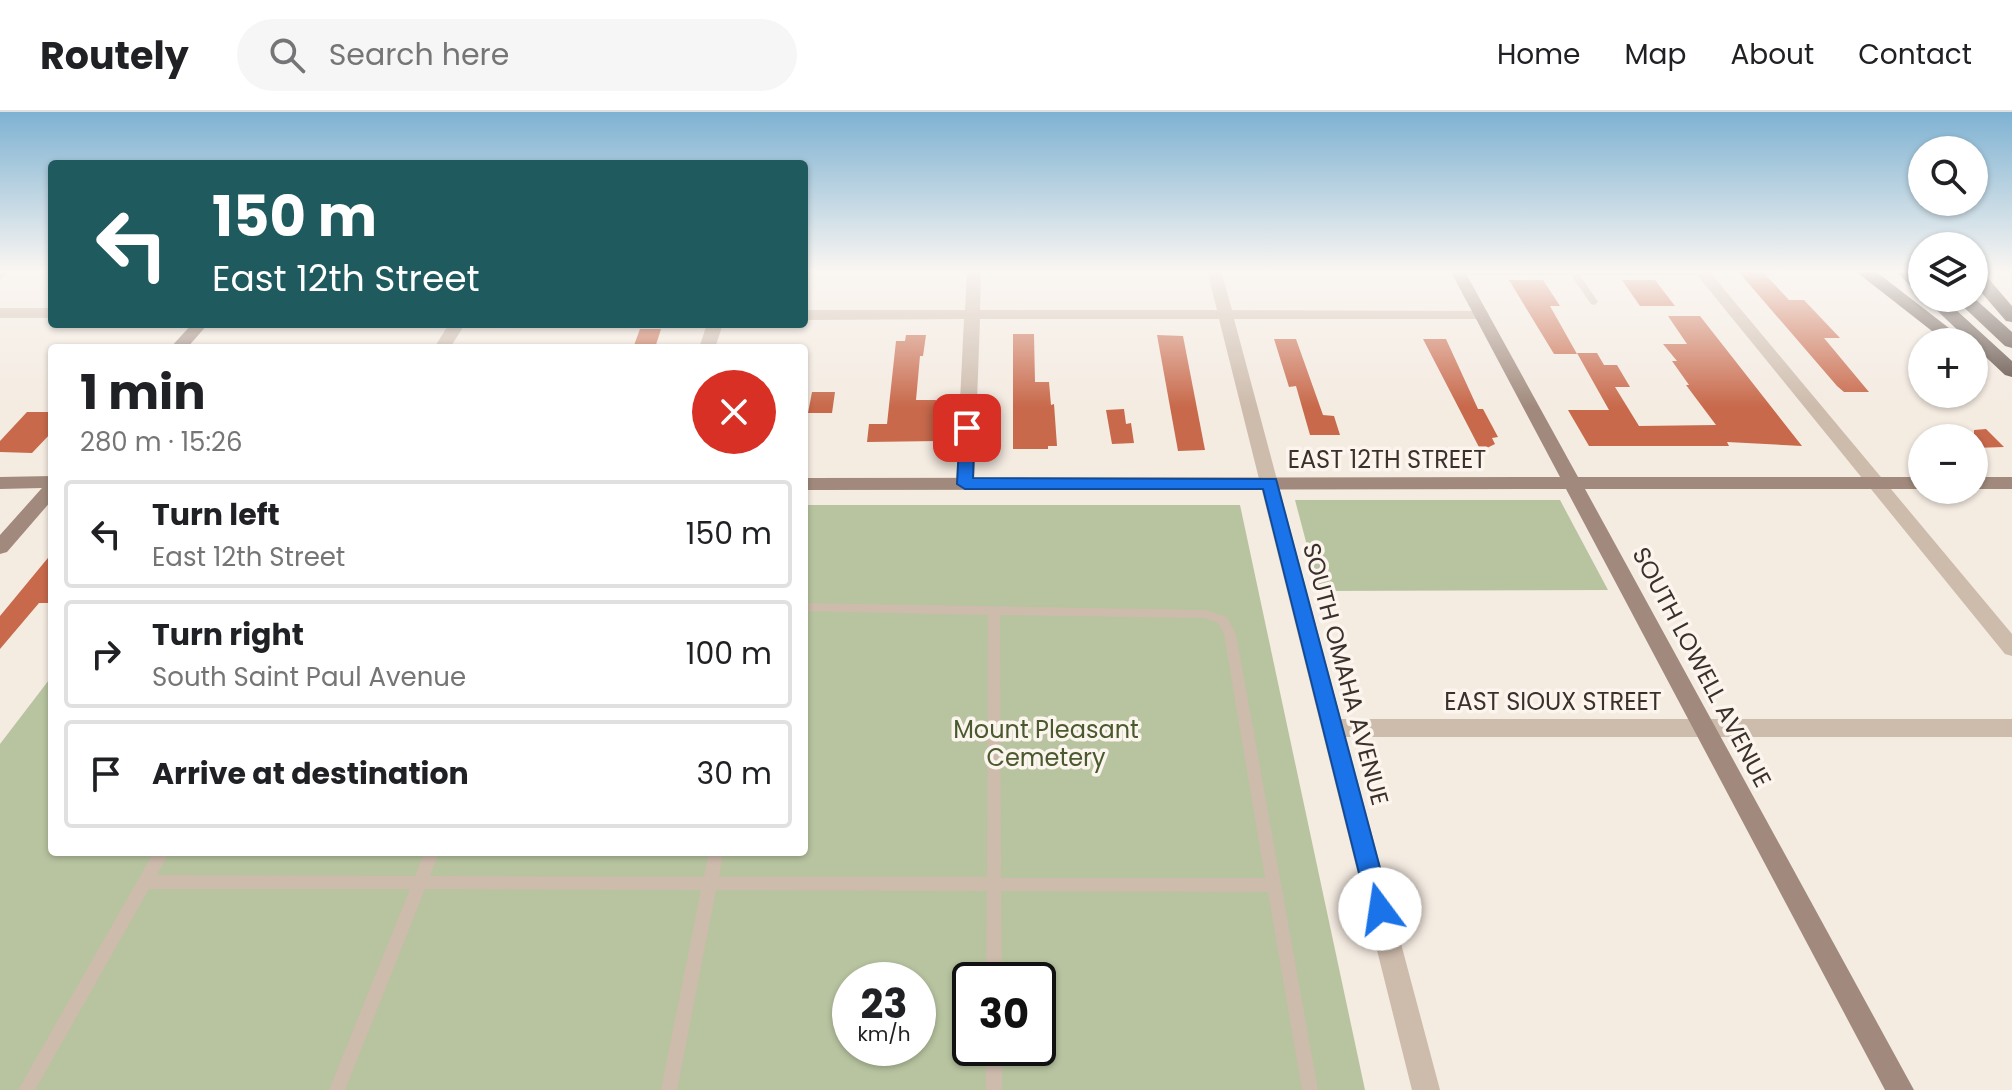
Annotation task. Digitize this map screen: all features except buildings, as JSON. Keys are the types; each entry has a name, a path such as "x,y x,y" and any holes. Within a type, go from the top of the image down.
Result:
{"highway":[{"path":"1923,316 1939,328"},
{"path":"1952,316 2012,371"},
{"path":"1983,316 2012,342"},
{"path":"1988,365 2012,384"}],"street":[{"path":"965,484 972,316"},
{"name":"SOUTH OMAHA AVENUE","path":"1225,316 1426,1090"},
{"name":"SOUTH LOWELL AVENUE","path":"1482,316 1900,1090"},
{"path":"1737,316 2012,648"},
{"path":"182,344 196,328"},
{"path":"0,483 48,485"},
{"name":"EAST 12TH STREET","path":"808,484 1908,483"},
{"path":"1988,483 2012,483"},
{"path":"0,547 48,490"},
{"name":"EAST SIOUX STREET","path":"1333,728 2012,728"}],"lane":[{"path":"808,607 1205,614 1223,620 1230,634 1310,1090"},
{"path":"994,610 994,962"},
{"path":"26,1090 160,856"},
{"path":"337,1090 430,856"},
{"path":"669,1090 715,856"},
{"path":"144,882 1274,885"},
{"path":"994,1066 994,1090"}],"green space":[{"path":"1295,500 1560,500 1608,590 1319,591"},
{"name":"Mount Pleasant Cemetery","path":"808,505 1240,505 1365,1090 0,1090 0,744 48,681 48,856 808,856"}],"route":[{"path":"967,428 965,484 1270,483 1380,909"}]}
